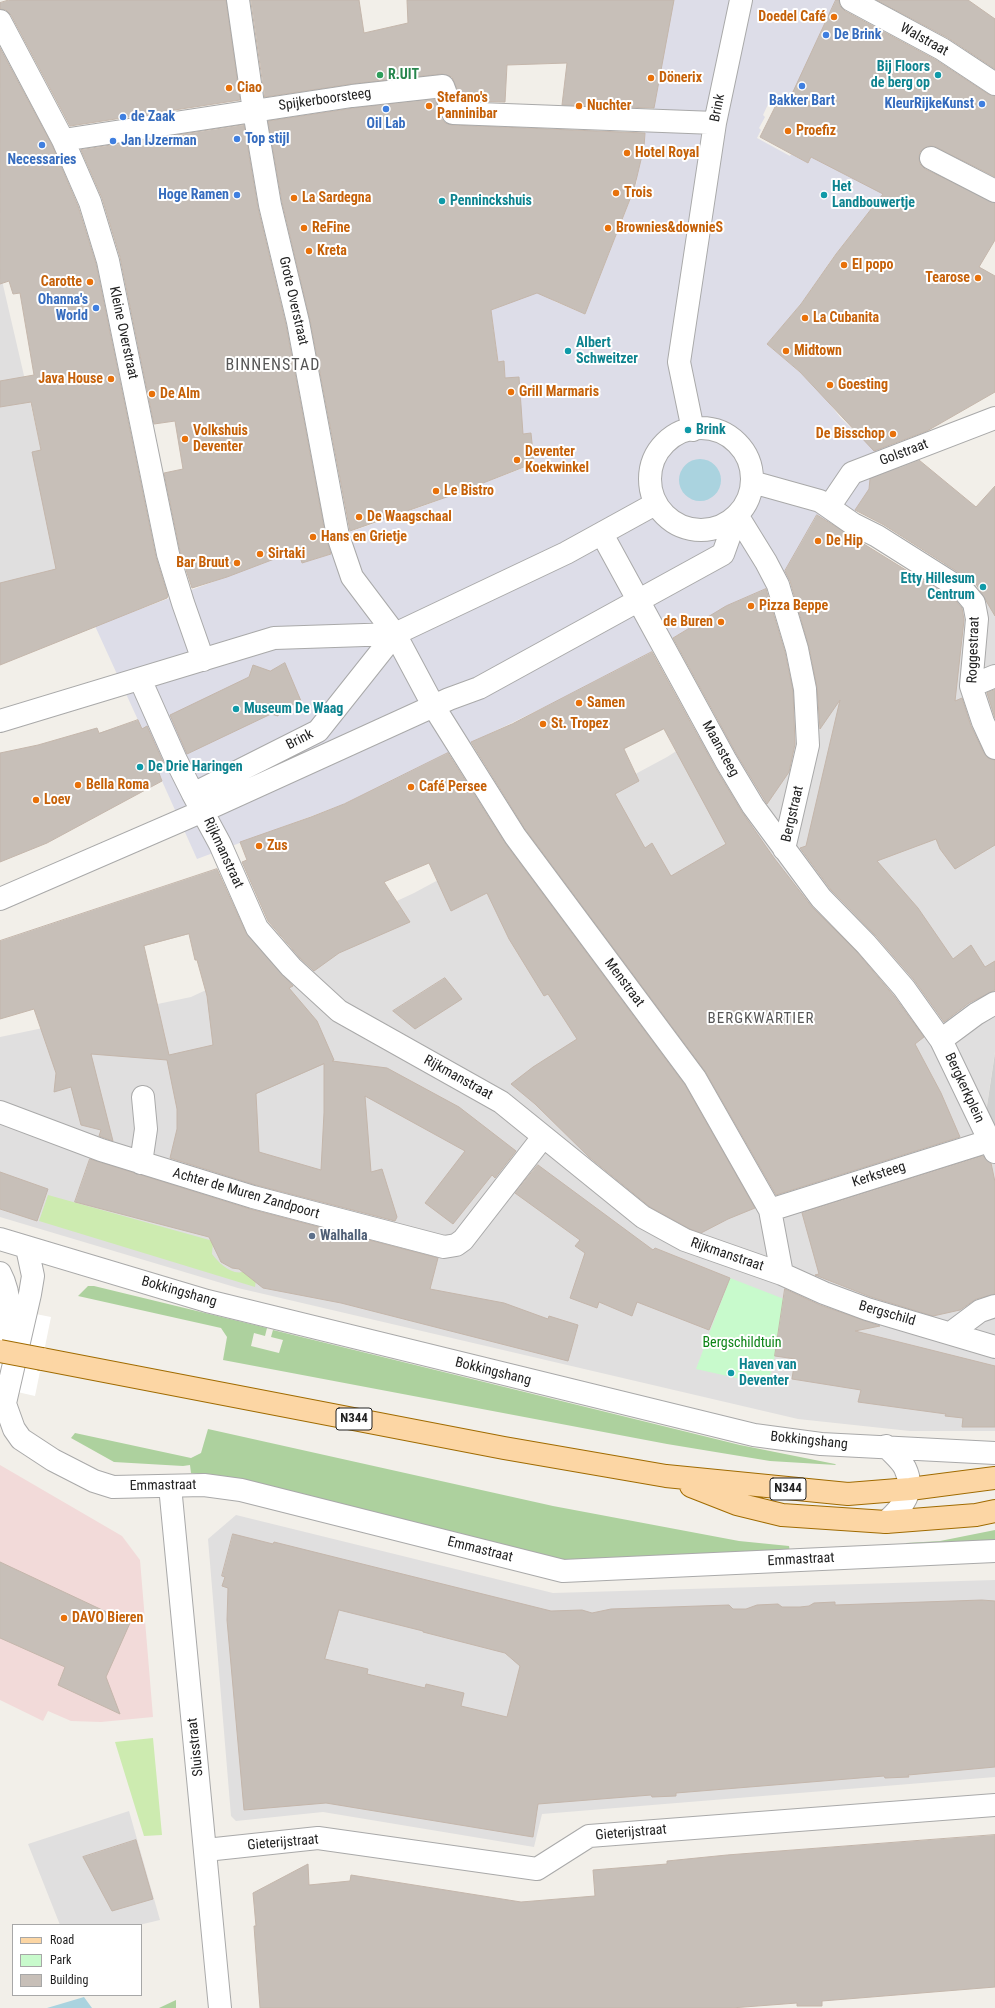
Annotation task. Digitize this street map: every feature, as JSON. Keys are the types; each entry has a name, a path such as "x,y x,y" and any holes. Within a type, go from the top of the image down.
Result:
{"main road":[{"name":"N344","path":"0,1351 504,1448 666,1476 848,1494 991,1482"},
{"name":"N344","path":"666,1476 737,1504 782,1515 886,1522 976,1515 995,1511"}],"street":[{"name":"Grote Overstraat","path":"238,0 254,111 270,205 298,322 338,536 352,577 395,634"},
{"name":"Brink","path":"693,430 679,362 715,123 740,0"},
{"name":"Walstraat","path":"851,0 942,49 995,84"},
{"name":"Kleine Overstraat","path":"0,21 63,140 90,202 108,260 168,554 203,660"},
{"name":"Spijkerboorsteeg","path":"63,140 378,93 444,86 453,113 715,123"},
{"path":"931,158 995,191"},
{"name":"Golstraat","path":"829,507 852,473 995,418"},
{"name":"Brink","path":"0,899 198,802 437,697 479,688 723,554 737,515 750,494 752,482 748,459 734,440 713,430 702,428 677,434 666,442 658,452 652,464 650,491 655,504 665,516 678,525 693,530 709,530 724,525 737,515"},
{"path":"752,482 820,501 829,507"},
{"name":"Brink","path":"0,722 274,638 395,634 566,553 655,504"},
{"name":"Roggestraat","path":"829,507 852,524 877,536 964,591 974,603 978,619 971,686 983,722 995,748"},
{"name":"Bergstraat","path":"737,515 766,562 778,585 797,649 805,689 808,745 784,849 821,898 866,944 904,988 941,1040"},
{"path":"602,534 638,601"},
{"name":"Maansteeg","path":"638,601 753,806 784,849"},
{"name":"Brink","path":"198,802 318,732 395,634"},
{"path":"395,634 437,697"},
{"path":"971,686 995,676"},
{"path":"140,679 176,760 198,802"},
{"name":"Menstraat","path":"437,697 515,836 696,1078 770,1210 782,1274"},
{"name":"Rijkmanstraat","path":"198,802 220,844 257,928 292,967 340,1010 362,1025 501,1102 643,1217 685,1240 782,1274"},
{"name":"Bergkerkplein","path":"992,1146 941,1040 976,1014 995,1003"},
{"path":"141,1163 146,1129 142,1097"},
{"name":"Achter de Muren Zandpoort","path":"0,1112 141,1163 253,1197 448,1247 456,1245 463,1240 543,1137"},
{"name":"Kerksteeg","path":"770,1210 992,1146"},
{"name":"Bokkingshang","path":"0,1239 207,1301 754,1435 821,1444 886,1446 938,1451 995,1453"},
{"name":"Emmastraat","path":"27,1248 32,1276 30,1294 4,1407 14,1429 28,1445 52,1460 94,1481 113,1487 204,1485 241,1490 563,1571 995,1551"},
{"path":"0,1273 6,1285 9,1310 0,1378"},
{"name":"Bergschild","path":"782,1274 824,1293 867,1309 952,1332 995,1347"},
{"path":"952,1332 980,1311 995,1306"},
{"path":"886,1446 905,1467 910,1489 901,1507 886,1522"},
{"name":"Sluisstraat","path":"170,1486 220,2008"},
{"name":"Gieterijstraat","path":"206,1850 318,1838 537,1869 589,1836 995,1805"}],"shaded area":[{"name":"Brink","path":"673,0 837,0 786,106 771,98 763,115 765,117 759,128 761,130 757,138 790,156 791,154 808,163 812,157 888,188 834,256 801,304 767,344 800,372 822,394 840,417 863,440 877,427 893,450 900,471 877,478 856,509 857,516 848,533 817,515 793,558 792,579 732,604 666,642 659,648 559,700 344,804 197,859 162,781 138,720 95,626 298,550 302,563 331,554 327,540 426,505 523,468 525,473 534,470 531,433 522,434 519,378 505,378 504,361 498,362 491,310 537,291 556,302 585,314 636,185 636,179 644,147 645,126 653,112"},
{"path":"0,272 69,570 0,595"},
{"path":"995,522 995,1052 985,1118 995,1140 995,1431 910,1431 798,1419 238,1288 0,1217 0,1037 191,997 414,893 667,757 861,633"},
{"path":"995,1053 995,1140 985,1119"},
{"path":"0,1465 122,1536 140,1560 153,1717 101,1722 71,1721 48,1711 43,1721 0,1700"},
{"path":"236,1515 553,1593 995,1580 995,1777 542,1814 534,1847 323,1812 236,1821 231,1816 208,1539"},
{"path":"129,1811 160,1920 142,1924 60,1924 28,1844"}],"green space":[{"path":"48,1195 213,1241 212,1254 222,1265 231,1271 246,1271 258,1261 255,1287 39,1221"},
{"name":"Bergschildtuin","path":"730,1278 784,1299 775,1356 768,1385 696,1369"},
{"path":"88,1286 94,1286 267,1328 265,1336 254,1333 251,1346 279,1353 283,1340 271,1337 273,1330 740,1445 836,1465 770,1461 667,1444 223,1360 227,1337 221,1328 78,1296"},
{"path":"208,1429 553,1506 739,1541 789,1546 790,1552 568,1560 536,1554 230,1478 191,1473 190,1465 183,1466 114,1462 71,1438 75,1433 191,1458 201,1453"},
{"path":"995,1530 995,1542 906,1547 906,1543 940,1541"},
{"path":"153,1738 162,1835 144,1836 115,1742"},
{"path":"176,2000 176,2008 159,2008"}],"water":[{"path":"700,459 715,465 721,480 715,495 700,501 685,495 679,480 685,465"},
{"path":"84,1997 92,2008 47,2008"}],"pier":[{"path":"0,1307 51,1317 35,1396 0,1388"}],"building":[{"path":"9,0 226,0 240,100 70,126 11,15 6,10 0,9 0,3"},
{"path":"251,0 359,0 364,33 408,23 407,0 674,0 654,108 562,105 567,63 507,65 505,102 462,101 452,77 442,74 351,84 265,97"},
{"path":"836,0 839,0 840,6 845,11 936,60 988,94 995,96 995,177 936,147 930,146 924,148 920,152 919,158 920,164 925,169 995,203 995,240 979,267 995,276 995,392 927,431 874,451 800,372 767,344 801,304 836,254 883,194 811,157 808,163 760,137 778,101 786,106"},
{"path":"877,0 968,0 995,19 995,69 948,38"},
{"path":"0,48 52,145 78,206 96,264 156,557 168,596 167,598 0,665 0,583 56,569 32,452 41,450 31,402 0,407 0,381 34,375 20,293 13,294 9,281 0,284"},
{"path":"435,99 441,118 445,123 452,125 645,133 644,147 634,189 585,314 537,293 491,310 498,362 504,361 505,378 519,377 523,434 531,433 534,463 478,486 350,531 310,320 282,202 268,121 354,108"},
{"path":"244,125 258,208 286,325 326,538 331,554 302,563 298,550 227,577 192,588 180,551 164,473 183,469 175,421 154,424 120,257 102,198 81,150"},
{"path":"919,460 976,507 995,486 995,616 972,577 972,581 884,525 855,510 869,489 870,479"},
{"path":"817,515 956,601 962,608 964,620 955,701 962,698 971,726 984,753 988,758 995,760 995,845 955,869 940,849 936,839 877,861 918,908 953,959 971,945 985,967 995,961 995,990 969,1003 944,1022 914,980 875,935 831,890 800,848 806,846 840,700 820,729 817,687 809,647 790,581 785,571"},
{"path":"766,589 785,652 793,691 795,744 789,772 767,804 737,755 673,638 726,606"},
{"path":"652,652 715,767 742,812 774,858 812,907 857,952 894,996 924,1037 915,1044 941,1093 960,1137 776,1195 705,1071 525,829 471,742 512,724","holes":["664,729 726,844 671,876 652,843 645,848 615,794 639,781 624,749"]},
{"path":"285,663 301,701 280,711 278,716 271,714 187,754 170,715 249,677 253,665 270,671"},
{"path":"995,690 995,718 987,693"},
{"path":"138,720 142,729 147,726 164,764 157,768 162,781 47,843 0,862 0,753 38,745 97,728 99,733"},
{"path":"448,753 505,843 685,1085 755,1208 728,1219 701,1233 690,1229 650,1207 589,1157 535,1104 511,1084 533,1067 577,1039 548,994 544,996 509,939 487,893 451,911 429,863 384,882 410,922 339,953 314,971 300,958 268,921 242,862 247,860 240,842 344,804"},
{"path":"217,869 246,933 293,986 289,988 317,1021 334,1060 332,1061 387,1068 459,1107 516,1151 495,1178 492,1175 453,1224 425,1203 465,1151 365,1096 371,1172 382,1169 397,1217 395,1221 256,1185 170,1158 177,1129 177,1109 167,1060 91,1054 113,1141 99,1136 101,1130 81,1125 71,1087 54,1092 56,1073 34,1009 0,1019 0,941","holes":["189,934 195,960 197,960 207,996 213,1045 169,1055 144,946","324,1064 324,1113 321,1170 259,1152 256,1094"]},
{"path":"445,978 462,999 415,1029 393,1011"},
{"path":"983,1156 991,1163 995,1182 995,1294 976,1299 960,1310 933,1316 871,1297 815,1275 819,1274 802,1213"},
{"path":"90,1159 250,1209 438,1258 430,1289 504,1303 548,1319 549,1316 578,1325 568,1361 341,1303 263,1288 239,1269 232,1268 221,1262 209,1237 75,1202"},
{"path":"538,1165 653,1250 655,1248 730,1278 709,1330 637,1302 632,1316 599,1302 597,1308 570,1298 585,1253 575,1246 580,1240 515,1193"},
{"path":"0,1172 48,1189 37,1221 0,1209"},
{"path":"785,1289 820,1305 880,1326 855,1331 995,1366 995,1427 962,1427 963,1418 945,1416 946,1414 858,1402 861,1390 792,1379 795,1359 775,1356"},
{"path":"233,1534 273,1544 274,1542 551,1611 582,1610 592,1613 611,1609 729,1605 733,1609 746,1609 757,1605 778,1604 782,1607 800,1607 809,1606 814,1603 835,1602 835,1605 982,1600 995,1601 995,1767 908,1775 909,1777 885,1778 884,1776 676,1793 676,1796 652,1797 651,1795 538,1804 533,1837 326,1803 244,1810 227,1620 228,1588 222,1586 225,1577 222,1576","holes":["339,1610 505,1653 520,1666 507,1717 461,1706 464,1693 426,1684 425,1688 367,1674 368,1669 325,1659"]},
{"path":"0,1562 130,1623 106,1677 120,1714 58,1685 65,1667 0,1638"},
{"path":"995,1835 995,1987 822,2001 822,2006 797,2006 797,2003 731,2008 260,2008 253,1893 308,1864 309,1885 350,1881 351,1875 521,1902 595,1896 593,1870 667,1864 667,1861 727,1855"},
{"path":"136,1840 153,1899 112,1911 83,1857"}],"place":[{"name":"Doedel Café","path":"834,17"},
{"name":"De Brink","path":"826,35"},
{"name":"R.UIT","path":"380,75"},
{"name":"Bij Floors de berg op","path":"938,75"},
{"name":"Dönerix","path":"651,78"},
{"name":"Bakker Bart","path":"802,86"},
{"name":"Ciao","path":"229,88"},
{"name":"KleurRijkeKunst","path":"982,104"},
{"name":"Stefano's Panninibar","path":"429,106"},
{"name":"Nuchter","path":"579,106"},
{"name":"Oil Lab","path":"386,109"},
{"name":"de Zaak","path":"123,117"},
{"name":"Proefiz","path":"788,131"},
{"name":"Top stijl","path":"237,139"},
{"name":"Jan IJzerman","path":"113,141"},
{"name":"Necessaries","path":"42,145"},
{"name":"Hotel Royal","path":"627,153"},
{"name":"Trois","path":"616,193"},
{"name":"Hoge Ramen","path":"237,195"},
{"name":"Het Landbouwertje","path":"824,195"},
{"name":"La Sardegna","path":"294,198"},
{"name":"Penninckshuis","path":"442,201"},
{"name":"ReFine","path":"304,228"},
{"name":"Brownies&downieS","path":"608,228"},
{"name":"Kreta","path":"309,251"},
{"name":"El popo","path":"844,265"},
{"name":"Tearose","path":"978,278"},
{"name":"Carotte","path":"90,282"},
{"name":"Ohanna's World","path":"96,308"},
{"name":"La Cubanita","path":"805,318"},
{"name":"Albert Schweitzer","path":"568,351"},
{"name":"Midtown","path":"786,351"},
{"name":"Java House","path":"111,379"},
{"name":"Goesting","path":"830,385"},
{"name":"Grill Marmaris","path":"511,392"},
{"name":"De Alm","path":"152,394"},
{"name":"Brink","path":"688,430"},
{"name":"De Bisschop","path":"893,434"},
{"name":"Volkshuis Deventer","path":"185,439"},
{"name":"Deventer Koekwinkel","path":"517,460"},
{"name":"Le Bistro","path":"436,491"},
{"name":"De Waagschaal","path":"359,517"},
{"name":"Hans en Grietje","path":"313,537"},
{"name":"De Hip","path":"818,541"},
{"name":"Sirtaki","path":"260,554"},
{"name":"Bar Bruut","path":"237,563"},
{"name":"Etty Hillesum Centrum","path":"983,587"},
{"name":"Pizza Beppe","path":"751,606"},
{"name":"de Buren","path":"721,622"},
{"name":"Samen","path":"579,703"},
{"name":"Museum De Waag","path":"236,709"},
{"name":"St. Tropez","path":"543,724"},
{"name":"De Drie Haringen","path":"140,767"},
{"name":"Bella Roma","path":"78,785"},
{"name":"Café Persee","path":"411,787"},
{"name":"Loev","path":"36,800"},
{"name":"Zus","path":"259,846"},
{"name":"Walhalla","path":"312,1236"},
{"name":"Haven van Deventer","path":"731,1373"},
{"name":"DAVO Bieren","path":"64,1618"}],"district":[{"name":"BINNENSTAD","path":"273,366"},
{"name":"BERGKWARTIER","path":"761,1019"}]}
